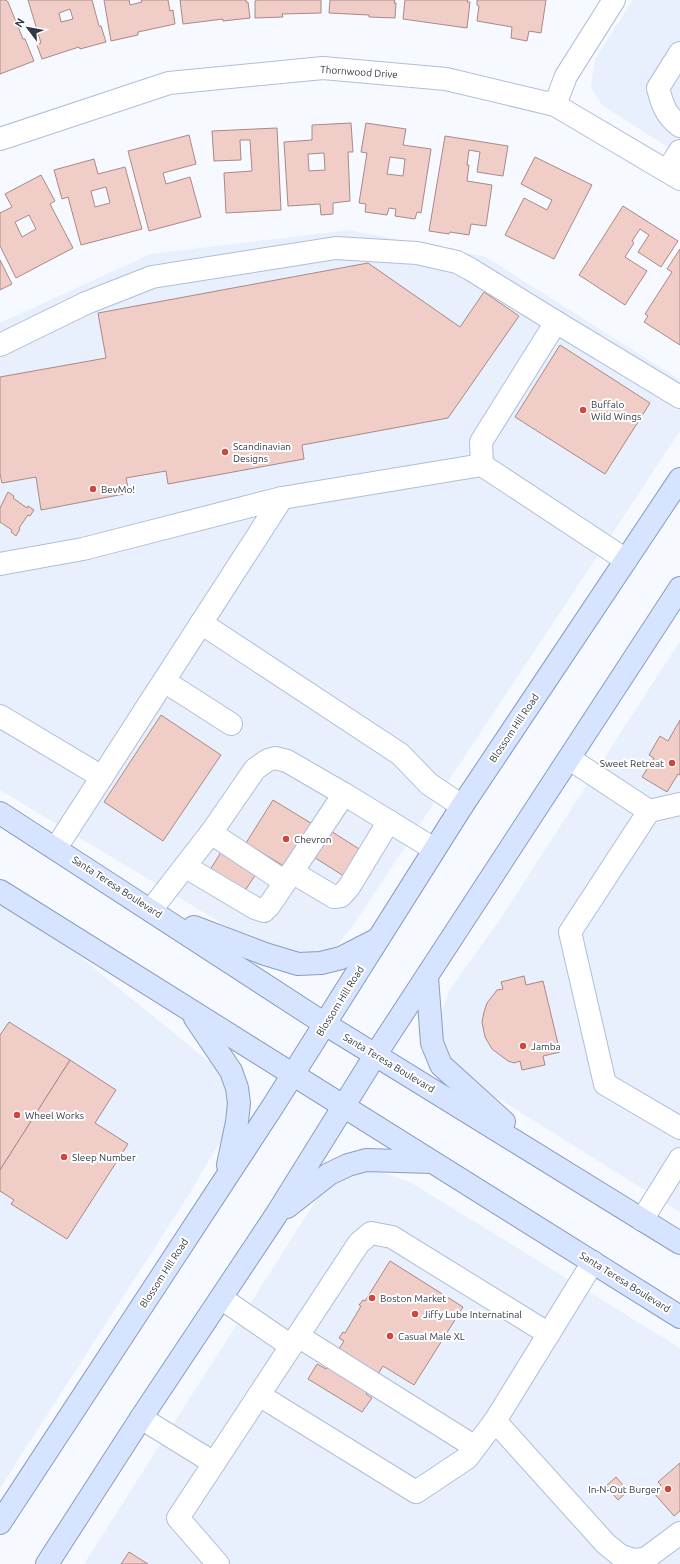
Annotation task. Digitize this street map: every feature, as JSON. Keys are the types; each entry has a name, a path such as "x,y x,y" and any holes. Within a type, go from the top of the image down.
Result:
{"main road":[{"name":"Blossom Hill Road","path":"0,1523 325,1024 462,806 680,479"},
{"path":"47,1564 141,1418 276,1215 376,1054 570,759 680,588"},
{"name":"Santa Teresa Boulevard","path":"0,813 325,1024 376,1054 680,1243"},
{"name":"Santa Teresa Boulevard","path":"0,891 189,1011 680,1317"},
{"path":"153,911 265,954 298,964 321,963 341,958 379,938"},
{"path":"427,977 432,1043 441,1065 548,1161"},
{"path":"189,1011 231,1071 237,1088 239,1103 238,1122 225,1179"},
{"path":"276,1215 329,1174 348,1165 366,1160 432,1162"}],"street":[{"path":"554,105 566,76 614,0"},
{"path":"680,54 658,88 663,106 674,122 680,126"},
{"name":"Thornwood Drive","path":"0,138 169,83 323,68 446,79 554,105 674,175"},
{"path":"674,175 680,151"},
{"path":"0,345 86,303 152,277 336,248 417,253 457,262 680,397"},
{"path":"482,465 481,442 556,322"},
{"path":"0,564 83,549 282,498 482,465 626,560"},
{"path":"56,848 282,498"},
{"path":"201,623 400,754 429,784 462,806"},
{"path":"164,681 231,724"},
{"path":"0,716 102,777"},
{"path":"153,911 211,833 255,769 268,760 275,758 287,761 434,849"},
{"path":"570,759 649,811"},
{"path":"186,867 255,908 264,911 269,906 344,794"},
{"path":"680,804 649,811 570,932 605,1084 680,1128"},
{"path":"211,833 288,877 334,897 341,896 349,888 389,821"},
{"path":"642,1220 680,1158"},
{"path":"218,1564 178,1518 359,1243 371,1233 392,1237 549,1334"},
{"path":"259,1395 416,1492 467,1458 495,1421 593,1262"},
{"path":"221,1298 475,1447"},
{"path":"141,1418 214,1463"},
{"path":"495,1421 606,1544 621,1556 633,1560 645,1559 680,1533"}],"shaded area":[{"path":"633,0 680,0 680,155 602,105 591,87 595,59"},
{"path":"349,230 486,257 680,380 680,431 352,927 335,948 314,955 286,953 253,942 0,790 0,323 151,254"},
{"path":"680,641 680,1212 467,1079 452,1064 440,1040 439,1020 449,991 499,921"},
{"path":"0,892 212,1064 223,1080 231,1108 228,1128 191,1191 0,1488"},
{"path":"356,1170 378,1171 410,1182 680,1348 680,1564 84,1564 322,1191"}],"building":[{"path":"0,0 6,0 8,2 34,61 0,74"},
{"path":"28,0 92,0 99,26 101,26 106,42 80,49 79,47 42,59 37,45 41,43","holes":["70,9 73,19 61,22 59,13"]},
{"path":"104,0 129,0 130,5 142,2 141,0 168,0 170,11 173,10 175,24 138,32 138,35 111,41"},
{"path":"180,0 246,0 246,2 248,2 250,18 223,21 223,19 183,24"},
{"path":"321,0 321,13 282,14 283,17 255,18 255,1"},
{"path":"330,0 395,0 395,18 329,13"},
{"path":"405,0 468,0 467,2 470,2 467,28 403,19"},
{"path":"477,0 546,0 541,33 529,31 527,41 511,38 512,27 477,21 479,6 477,5"},
{"path":"351,123 353,152 348,152 350,201 333,203 333,214 321,215 320,204 288,206 284,142 312,140 312,125","holes":["324,153 325,170 309,171 308,154"]},
{"path":"366,123 406,129 403,145 431,149 421,213 417,212 415,219 395,216 396,209 389,208 387,215 365,212 366,204 359,203 367,153 361,152","holes":["390,157 405,159 403,176 387,174"]},
{"path":"277,128 281,210 226,213 224,173 252,171 250,140 240,140 241,160 214,161 212,131"},
{"path":"189,135 196,164 163,173 166,184 190,177 201,217 149,231 128,151"},
{"path":"445,136 508,146 503,176 477,172 480,152 469,150 467,181 492,185 486,226 471,224 469,235 429,231"},
{"path":"535,157 592,185 554,259 505,235 524,198 547,210 552,200 521,184"},
{"path":"94,159 98,174 125,167 142,229 81,245 68,197 62,199 54,170","holes":["106,187 110,203 95,207 91,191"]},
{"path":"41,175 55,201 50,204 73,248 16,278 0,246 0,213 12,207 5,194","holes":["29,215 36,229 22,237 15,222"]},
{"path":"623,206 678,241 661,267 638,252 649,235 640,229 632,241 634,243 625,257 647,271 625,305 579,275"},
{"path":"680,249 680,345 644,322 648,316 645,314 672,272 667,269"},
{"path":"0,260 12,284 0,290"},
{"path":"368,263 460,327 484,292 519,316 448,418 302,445 304,459 168,484 166,471 126,478 129,493 41,510 36,477 2,483 0,474 0,377 106,358 98,313"},
{"name":"Buffalo Wild Wings","path":"560,345 650,403 605,474 515,417"},
{"path":"8,492 14,496 13,498 27,508 28,506 34,510 30,516 28,515 19,528 20,529 16,536 11,532 12,530 0,522 0,508"},
{"path":"161,715 221,755 163,841 104,802"},
{"path":"680,720 680,775 678,774 667,792 642,777 654,758 649,755 660,736 668,741"},
{"path":"273,800 314,825 287,868 246,843"},
{"path":"326,828 364,852 347,878 309,854"},
{"path":"223,849 258,871 242,895 208,873"},
{"path":"524,976 526,985 543,981 560,1052 543,1056 545,1065 522,1070 520,1061 514,1063 508,1061 492,1049 485,1037 482,1022 487,1003 497,990 503,989 501,982"},
{"name":"Wheel Works","path":"9,1022 70,1060 0,1170 0,1035"},
{"name":"Sleep Number","path":"70,1060 116,1090 95,1123 128,1144 67,1239 11,1204 14,1200 0,1191 0,1170"},
{"path":"390,1261 463,1307 414,1385 383,1366 366,1394 372,1398 362,1412 308,1379 317,1364 326,1369 344,1341 339,1338 343,1332 345,1333 361,1306 359,1305 363,1300 365,1301"},
{"name":"In-N-Out Burger","path":"680,1463 680,1511 674,1516 653,1492 661,1485 658,1482"},
{"path":"616,1477 628,1491 618,1500 606,1486"},
{"path":"129,1552 148,1564 121,1564"}],"place":[{"name":"Buffalo Wild Wings","path":"583,410"},
{"name":"Scandinavian Designs","path":"225,452"},
{"name":"BevMo!","path":"93,489"},
{"name":"Sweet Retreat","path":"672,763"},
{"name":"Chevron","path":"286,839"},
{"name":"Jamba","path":"523,1046"},
{"name":"Wheel Works","path":"17,1115"},
{"name":"Sleep Number","path":"64,1157"},
{"name":"Boston Market","path":"372,1298"},
{"name":"Jiffy Lube Internatinal","path":"415,1314"},
{"name":"Casual Male XL","path":"390,1336"},
{"name":"In-N-Out Burger","path":"668,1489"}]}
